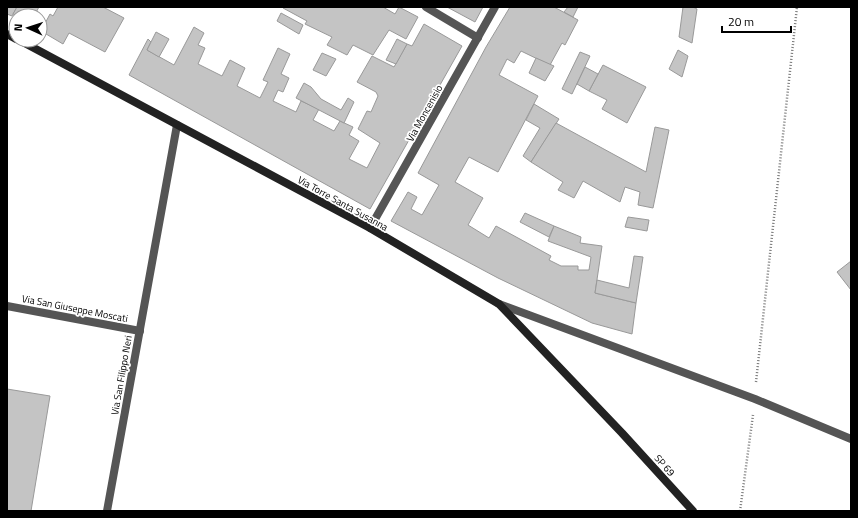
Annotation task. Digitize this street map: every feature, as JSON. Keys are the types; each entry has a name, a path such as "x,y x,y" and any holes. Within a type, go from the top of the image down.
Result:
{"main road":[{"name":"Via Torre Santa Susanna","path":"34,48 370,228 499,304 622,433"},
{"name":"SP 69","path":"622,433 693,511"}],"street":[{"path":"426,7 478,38"},
{"name":"Via Moncenisio","path":"370,228 496,7"},
{"name":"Via San Filippo Neri","path":"107,511 177,125"},
{"path":"499,304 755,399 851,439"},
{"name":"Via San Giuseppe Moscati","path":"7,306 140,331"}],"path":[{"path":"740,511 755,399 797,7"}],"building":[{"path":"7,7 17,7 8,8 7,14"},
{"path":"17,7 39,7 38,8"},
{"path":"58,7 103,7 124,18 105,52 69,33 63,44 48,35 48,18 50,14 53,16"},
{"path":"283,7 383,7 395,14 399,7 418,17 406,39 389,30 373,55 353,45 347,55 327,45 332,37 305,24 307,21"},
{"path":"447,7 483,7 475,22"},
{"path":"510,7 554,7 578,20 565,45 562,43 550,65 521,51 514,63 507,59 499,75 538,96 498,172 469,157 455,182 483,198 468,225 489,238 496,226 551,256 549,260 561,266 578,266 578,270 589,270 591,257 548,241 554,226 581,237 580,243 602,246 595,293 636,303 632,334 592,323 498,278 391,221 408,192 417,197 411,209 422,215 439,185 418,173 486,47"},
{"path":"568,7 578,7 573,17 564,12"},
{"path":"683,7 693,7 697,9 692,43 679,37"},
{"path":"281,13 303,25 299,34 277,21"},
{"path":"424,24 462,46 370,209 129,75 148,39 151,42 147,50 174,65 194,27 204,33 198,45 205,48 198,64 222,76 230,60 245,68 237,86 260,98 268,82 263,80 278,48 290,54 281,74 289,78 283,92 278,90 273,101 296,112 301,101 319,109 313,120 334,131 340,121 353,127 349,135 359,141 349,159 367,168 380,143 358,129 367,111 371,112 378,96 376,92 357,82 372,56 394,67 407,44 412,46"},
{"path":"156,32 169,39 159,57 147,50"},
{"path":"397,39 407,44 396,64 386,60"},
{"path":"678,50 688,56 682,77 669,69"},
{"path":"580,52 590,56 572,94 562,89"},
{"path":"322,53 336,59 326,76 313,70"},
{"path":"536,58 554,66 545,81 529,73"},
{"path":"603,65 646,87 627,123 602,109 607,100 589,91"},
{"path":"585,67 598,74 589,91 577,84"},
{"path":"304,83 311,87 321,99 341,110 348,98 354,102 344,123 296,98"},
{"path":"534,104 559,119 531,162 523,156 540,128 526,120"},
{"path":"556,123 646,172 655,127 669,130 653,208 638,205 640,192 625,187 620,202 583,181 574,198 558,190 563,182 531,162"},
{"path":"525,213 554,226 549,237 520,222"},
{"path":"628,217 649,220 647,231 625,227"},
{"path":"634,256 643,257 636,303 595,293 597,280 629,288"},
{"path":"851,261 851,290 837,272"},
{"path":"7,389 50,396 31,511 7,511"}]}
